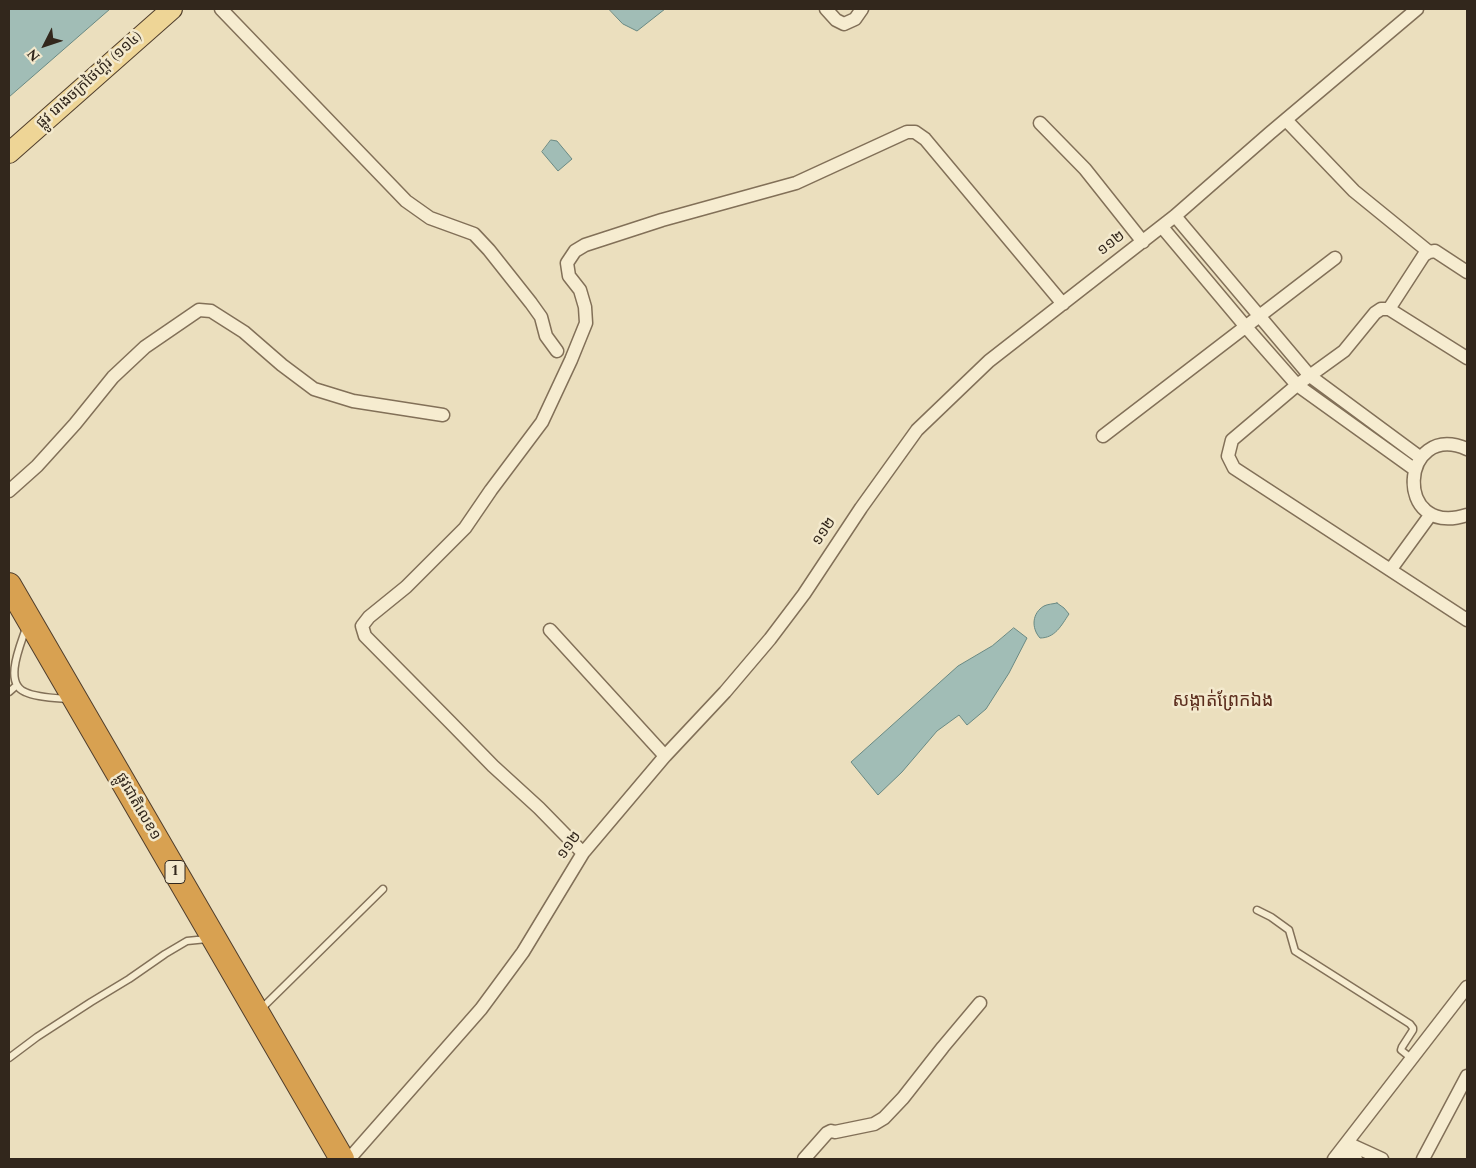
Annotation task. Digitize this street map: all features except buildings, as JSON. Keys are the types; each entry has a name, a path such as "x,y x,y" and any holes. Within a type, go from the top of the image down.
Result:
{"highway":[{"name":"ផ្លូវជាតិលេខ១","path":"11,593 342,1159"}],"main road":[{"name":"ផ្លូវ រោងចក្រថៃហ្គ័រ (១១៤)","path":"9,153 172,9"}],"street":[{"path":"221,9 406,202 430,218 474,234 489,250 541,317 546,336 557,351"},
{"path":"826,9 836,20 844,24 855,18 862,9"},
{"name":"១១២","path":"349,1159 481,1009 523,952 583,853 665,756 725,692 770,639 804,594 916,430 989,361 1162,227 1417,9"},
{"path":"1286,120 1354,191 1429,252"},
{"path":"1040,123 1085,170 1143,242"},
{"path":"583,853 443,716 366,636 362,626 369,617 406,588 465,528 542,422 586,323 585,306 580,290 569,276 567,263 575,251 662,220 796,183 908,132 915,132 925,139 1063,304"},
{"path":"1175,216 1310,376 1418,463"},
{"path":"1162,227 1297,385 1418,463"},
{"path":"1389,309 1424,255 1429,252 1435,251 1467,272"},
{"path":"1103,436 1335,258"},
{"path":"1467,358 1389,309 1381,308 1344,350 1297,385 1232,440 1228,456 1234,468 1467,620"},
{"path":"9,492 37,466 75,424 113,377 145,347 199,310 211,311 237,328 314,390 353,401 443,415"},
{"path":"1467,449 1459,445 1449,444 1438,446 1429,451 1418,463 1412,482 1415,494 1421,505 1431,514 1443,519 1455,519 1467,515"},
{"path":"1391,570 1431,514"},
{"path":"550,630 665,756"},
{"path":"1341,1151 1467,987"},
{"path":"804,1159 827,1133 874,1124 884,1118 903,1098 980,1003"},
{"path":"1423,1159 1467,1076"},
{"path":"1341,1151 1356,1159"},
{"path":"1341,1151 1382,1159"}],"lane":[{"path":"28,620 14,665 13,675 17,685 24,692 75,700"},
{"path":"9,692 17,685"},
{"path":"257,1013 383,890"},
{"path":"1257,910 1289,930 1295,951 1410,1024 1413,1030 1401,1050 1412,1058"},
{"path":"10,1055 187,941 214,938"}],"water":[{"path":"9,9 110,9 9,97"},
{"path":"609,9 665,9 637,31 623,24"},
{"path":"551,140 557,141 572,159 558,171 542,152"},
{"path":"1057,603 1069,614 1054,634 1040,638 1035,630 1035,617 1044,606"},
{"path":"1014,628 1027,638 1009,673 986,709 967,725 959,715 937,731 902,772 878,795 851,762 958,666 992,646"}],"district":[{"name":"សង្កាត់ព្រែកឯង","path":"1223,702"}]}
